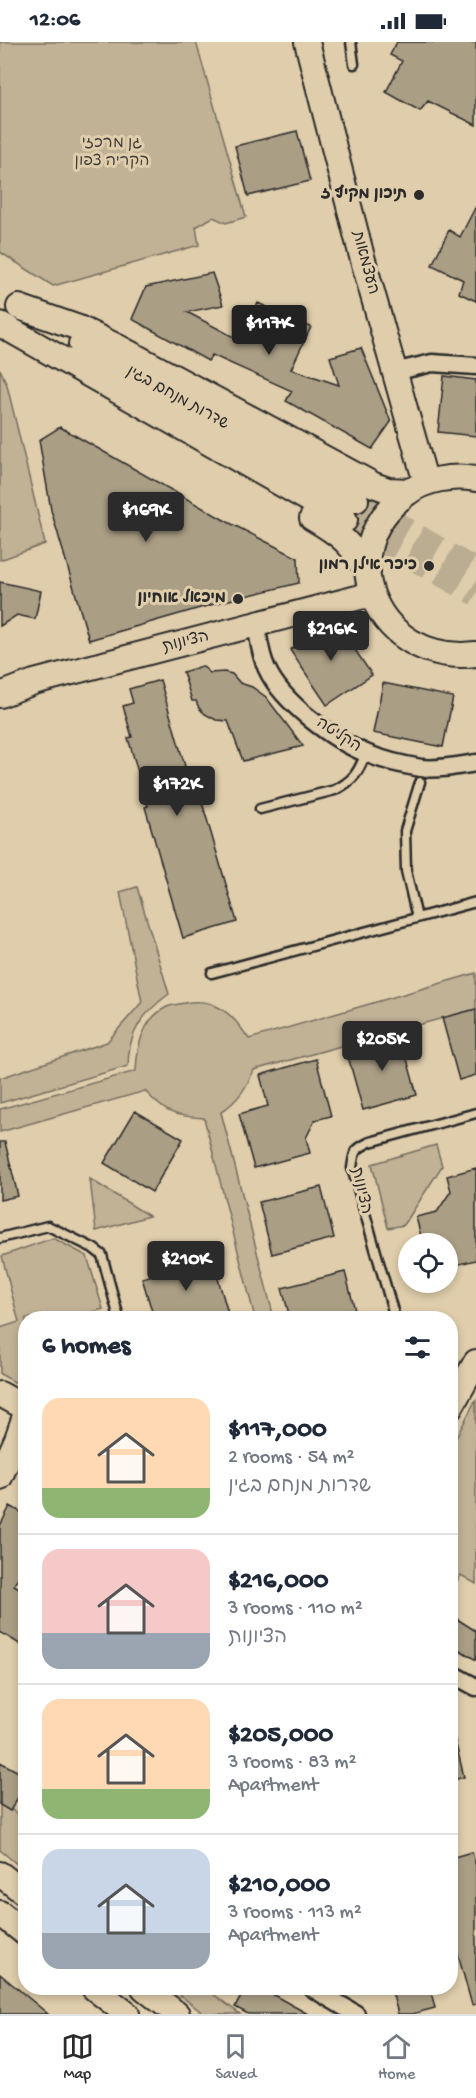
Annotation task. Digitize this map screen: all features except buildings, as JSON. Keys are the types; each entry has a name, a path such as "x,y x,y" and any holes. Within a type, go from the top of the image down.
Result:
{"main road":[{"name":"העצמאות","path":"310,43 358,244 394,372 418,487"},
{"path":"10,301 79,328 120,348 388,490 418,487 454,477 476,479"},
{"name":"שדרות מנחם בגין","path":"0,324 350,510 10,301"},
{"path":"55,355 99,393 123,410 320,523 345,540 354,549 384,618 409,642 442,654 459,656 476,654"},
{"path":"370,583 372,541 377,526 386,513 418,487"},
{"name":"הציונות","path":"0,695 34,682 256,624 370,583"},
{"path":"458,1378 476,1362"},
{"path":"0,1394 18,1405"},
{"path":"0,1439 18,1419"},
{"path":"2,1472 18,1436"},
{"path":"2,1472 18,1459"},
{"path":"0,1874 18,1888"},
{"path":"0,1913 18,1928"},
{"path":"103,1995 127,2014"},
{"path":"153,1995 177,2014"}],"street":[{"path":"394,372 432,363 476,366"},
{"name":"הקליטה","path":"256,624 267,671 285,695 337,738 366,753 394,763 424,768 476,763"},
{"path":"458,1677 476,1687"},
{"path":"340,1995 356,2014"}],"lane":[{"path":"351,42 354,64"},
{"path":"260,809 346,784 359,770 366,753"},
{"path":"417,918 406,871 405,831 420,782"},
{"path":"212,973 476,902"},
{"name":"הציונות","path":"393,1311 352,1168 354,1154 360,1147 370,1142 476,1113"},
{"path":"0,1238 48,1226 93,1248 102,1255 117,1311"}],"green space":[{"name":"גן מרכזי הקריה צפון","path":"0,42 196,42 246,217 226,223 213,217 196,227 199,245 53,286 0,252"},
{"path":"0,369 7,385 45,544 0,560"},
{"path":"137,887 169,994 152,1008 139,1024 131,1043 128,1066 0,1103 0,1078 107,1042 142,1002 120,892"},
{"path":"476,973 476,1009 254,1070 241,1094 221,1112 272,1311 253,1311 204,1118 171,1112 159,1105 145,1091 0,1132 0,1109 136,1071 140,1043 146,1026 159,1012 169,1006 193,1002 213,1004 231,1016 249,1039"},
{"path":"436,1145 442,1166 404,1225 388,1228 372,1164"},
{"path":"90,1179 149,1216 96,1231"},
{"path":"53,1238 87,1256 103,1309 97,1311 18,1311 18,1318 2,1256"},
{"path":"18,1322 18,1384 0,1374 0,1328"},
{"path":"476,1399 476,1584 461,1575 458,1580 458,1434"},
{"path":"0,1803 18,1814 18,1865 0,1850"},
{"path":"180,1995 214,1995 240,2014 204,2014"}],"tunnel":[{"path":"356,500 476,571"},
{"path":"345,520 476,594"}],"place":[{"name":"תיכון מקיף ז","path":"419,195"},
{"name":"כיכר אילן רמון","path":"429,566"},
{"name":"מיכאל אוחיון","path":"238,599"}]}
